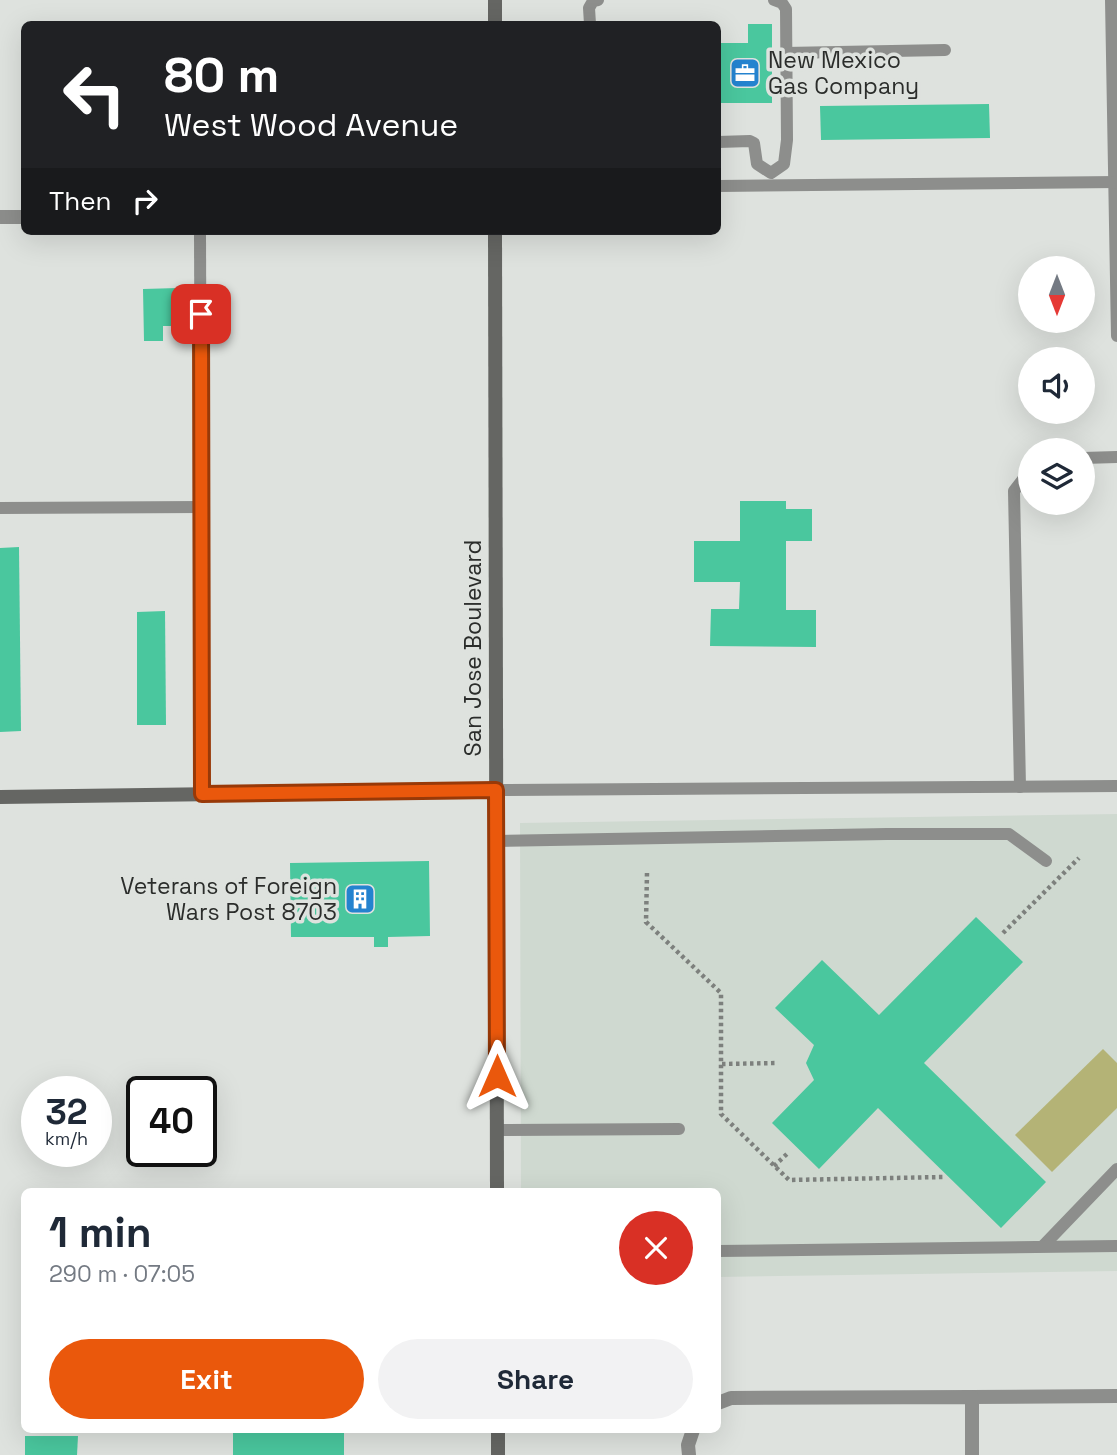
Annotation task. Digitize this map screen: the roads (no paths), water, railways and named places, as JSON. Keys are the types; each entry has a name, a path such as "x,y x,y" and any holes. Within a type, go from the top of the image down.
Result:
{"street":[{"path":"495,0 495,21"},
{"path":"0,217 21,217"},
{"name":"San Jose Boulevard","path":"495,235 497,1188"},
{"path":"0,797 496,790"},
{"path":"721,1403 731,1398 1117,1396"},
{"path":"972,1397 972,1455"},
{"path":"498,1433 498,1455"},
{"path":"688,1455 692,1433"}],"lane":[{"path":"590,21 589,8 593,1 598,0"},
{"path":"771,179 784,164 785,152 786,9 782,3 774,0"},
{"path":"1111,0 1117,335"},
{"path":"785,53 945,50"},
{"path":"721,142 754,143 757,164 771,179"},
{"path":"721,186 771,179 1116,182"},
{"path":"200,235 202,794"},
{"path":"1095,458 1117,457"},
{"path":"1018,486 1014,491 1020,787"},
{"path":"0,508 202,507"},
{"path":"496,790 1117,786"},
{"path":"496,841 1009,834 1046,861"},
{"path":"497,1130 679,1129"},
{"path":"1043,1246 1117,1168"},
{"path":"721,1251 1117,1246"}],"place":[{"name":"New Mexico Gas Company","path":"745,73"},
{"name":"Veterans of Foreign Wars Post 8703","path":"360,899"}]}
